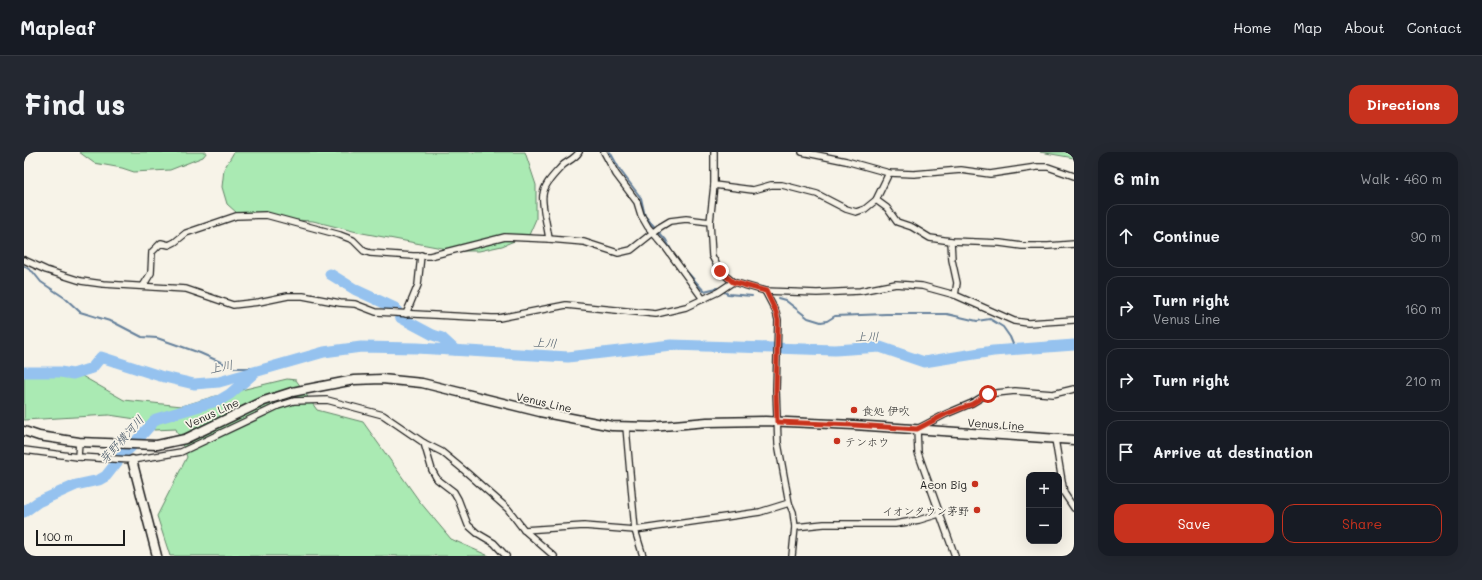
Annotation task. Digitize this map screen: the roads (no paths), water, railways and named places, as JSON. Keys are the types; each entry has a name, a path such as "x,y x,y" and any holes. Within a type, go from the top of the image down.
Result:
{"main road":[{"name":"Venus Line","path":"24,431 39,436 79,442 157,445 185,439 264,401 292,392 354,380 382,379 422,383 583,422 626,427 652,427 707,422 777,422 854,425 1074,440"},
{"path":"131,460 157,556"}],"street":[{"path":"549,239 542,194 548,183 564,165 577,156 579,152"},
{"path":"604,152 616,174 637,202 645,223 666,248 703,299"},
{"path":"714,152 714,185 710,222 712,256 720,271 733,282 766,291 817,293 860,291 896,284 922,286 954,295 1014,321 1028,323 1074,320"},
{"path":"802,152 889,172 914,174 961,170 990,174 1037,167 1048,168 1074,176"},
{"path":"714,185 753,190 771,185 782,185 817,194 846,209 856,212 864,209 876,200 889,172"},
{"path":"876,200 886,208 897,222 912,227 930,238 951,242 1000,243 1022,246 1074,244"},
{"path":"143,286 151,273 152,252 161,243 169,245 186,233 236,216 266,215 317,228 352,240 364,251 370,253 413,256 440,254 505,237 584,242 618,253 631,250 670,221 686,219 710,222"},
{"path":"951,242 952,260 957,284 954,295"},
{"path":"404,314 418,285 421,255"},
{"path":"24,260 46,270 81,281 103,284 186,289 233,305 259,302 288,296 303,296 340,304 355,304 376,312 499,318 566,304 624,312 656,314 686,307 718,292 733,282"},
{"path":"766,291 776,312 778,320 776,383 778,443 795,527 792,556"},
{"path":"955,556 918,453 917,429 946,414 972,404 988,394 1016,391 1053,394 1074,389"},
{"path":"24,450 78,457 131,460 187,450 278,406 294,401 327,400 383,415 424,443 442,452 508,509 524,530 554,556"},
{"path":"626,427 629,472 636,530 642,556"},
{"path":"1055,439 1064,493 1074,508"},
{"path":"78,457 79,442"},
{"path":"167,443 168,453"},
{"path":"424,443 432,470 437,479 454,492 468,525 477,533 494,543 506,556"},
{"path":"524,530 584,526 636,530 760,512 789,503"},
{"path":"795,527 824,524 895,524 939,514"}],"waterway":[{"path":"610,152 620,170 641,198 645,216 666,240 672,252"},
{"path":"681,265 704,291 717,288 728,294 752,296"},
{"path":"24,266 33,272 41,282 65,298 80,312 113,322 142,337 157,338 200,353 234,368 251,368 257,371"},
{"path":"330,274 356,290 395,308 401,318 433,335 442,338 455,350"},
{"path":"778,298 785,300 808,318 821,322 827,321 835,316 886,314 947,314 977,321 990,319 1003,327 1010,337 1015,349"},
{"name":"上川","path":"24,372 60,372 73,374 92,368 101,357 160,376 194,384 219,382 324,352 361,347 417,348 568,357 671,345 835,350 880,347 924,362 993,351 1074,345"},
{"name":"芽野横河川","path":"24,512 38,502 76,485 99,480 106,476 125,452 156,419 220,400 230,394 253,374"}],"place":[{"name":"食処 伊吹","path":"854,410"},
{"name":"テンホウ","path":"837,441"},
{"name":"Aeon Big","path":"975,484"},
{"name":"イオンタウン茅野","path":"977,510"}]}
